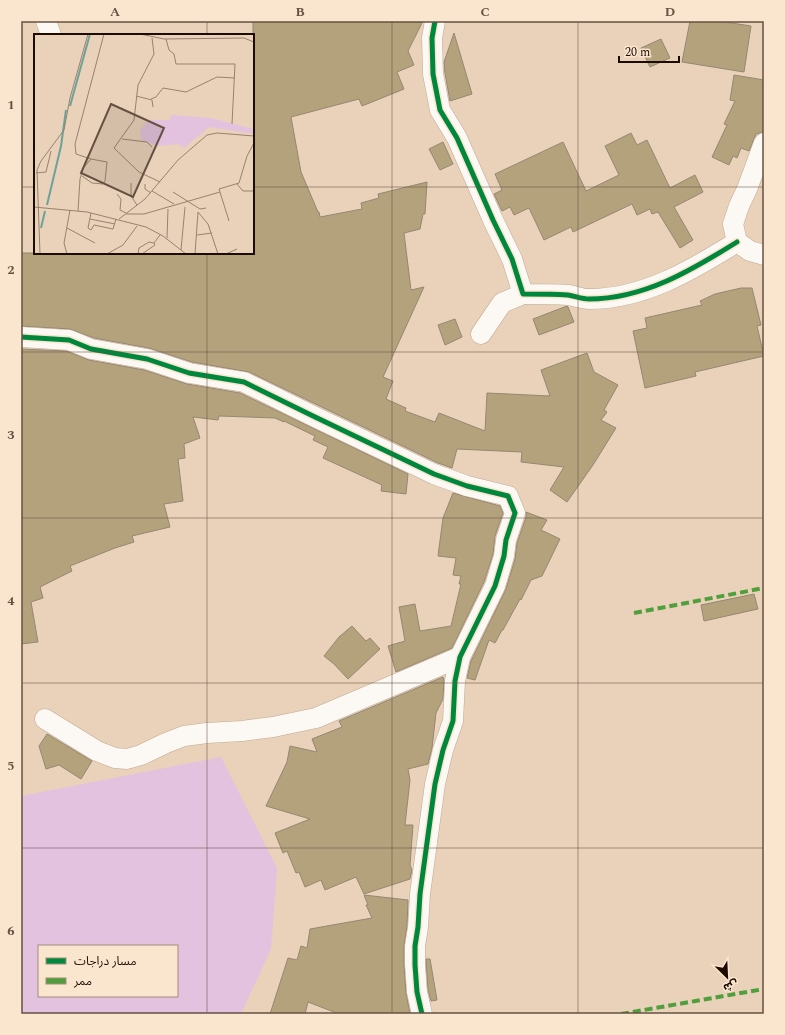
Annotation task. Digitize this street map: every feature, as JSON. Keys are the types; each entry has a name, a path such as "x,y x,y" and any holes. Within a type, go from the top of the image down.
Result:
{"street":[{"path":"46,21 51,34"},
{"path":"435,21 432,38 433,74 440,110 457,138 512,259 522,294"},
{"path":"764,142 733,224 737,242 750,251 764,255"},
{"path":"480,334 502,303 522,294 570,295 587,299 608,298 639,292 698,267 737,242"},
{"path":"21,337 69,340 91,349 147,359 189,373 244,382 434,474 467,486 508,496 515,513 506,540 504,556 495,586 460,657 455,681 453,721 443,750 435,784 420,894 415,946 417,992 422,1014"},
{"path":"45,719 97,751 115,758 127,759 141,756 166,743 184,736 265,728 316,718 460,657"}],"shaded area":[{"path":"221,757 277,868 271,949 241,1014 21,1014 21,796"}],"building":[{"path":"253,21 423,21 408,51 414,65 397,72 404,89 362,106 359,99 291,117 301,172 320,217 362,209 361,203 379,198 378,194 427,182 425,214 423,214 420,229 404,233 411,290 424,287 383,377 393,381 386,399 406,408 405,411 435,422 439,413 485,431 487,393 550,396 541,370 587,353 594,372 618,385 604,410 607,412 601,420 616,428 593,465 567,502 550,490 564,467 521,462 522,452 457,449 452,468 438,463 249,372 192,362 149,348 94,338 70,329 21,326 21,253 254,254"},
{"path":"690,21 719,21 751,26 744,72 682,62"},
{"path":"454,33 472,94 450,101 444,62"},
{"path":"661,39 670,58 650,67 641,48"},
{"path":"734,75 764,80 764,132 756,134 749,151 741,148 737,158 733,156 729,165 712,157 727,125 724,124 735,101 730,100"},
{"path":"631,133 637,145 647,140 670,188 695,175 703,192 674,207 693,240 680,248 658,212 652,214 650,209 637,215 632,204 573,232 571,227 544,240 529,208 514,215 510,207 502,211 494,194 502,190 495,174 563,142 586,191 619,175 605,146"},
{"path":"443,142 453,164 440,170 429,149"},
{"path":"741,288 752,288 761,325 757,326 764,356 695,372 696,376 645,388 633,331 647,328 645,318 702,305 700,301 715,294"},
{"path":"567,306 574,322 539,335 533,319"},
{"path":"455,319 462,337 445,345 438,325"},
{"path":"21,349 66,351 89,360 144,370 187,384 240,393 408,474 406,494 381,491 382,485 323,458 328,447 313,440 315,436 284,421 275,418 219,416 218,420 193,417 200,438 184,444 185,458 178,459 183,501 164,504 170,527 132,536 134,542 70,566 72,571 40,587 43,598 31,602 38,642 21,644"},
{"path":"453,493 500,506 503,513 495,536 493,554 484,582 452,648 396,672 388,646 405,641 399,607 415,604 420,631 451,626 461,584 459,584 461,576 453,575 456,558 438,556 443,518"},
{"path":"526,512 547,520 541,530 560,539 542,576 531,580 521,600 520,599 495,643 489,640 475,680 467,678 471,661 506,589 515,559 517,543 526,517"},
{"path":"754,594 758,609 704,621 701,605"},
{"path":"352,626 366,641 370,638 380,649 348,679 324,656 339,637"},
{"path":"443,677 443,699 436,713 432,748 428,764 408,769 410,780 405,825 413,825 410,865 412,870 410,879 364,894 356,877 325,890 321,880 305,887 299,872 296,873 287,851 283,853 275,833 310,819 266,806 287,762 290,746 317,752 312,739 342,727 339,721"},
{"path":"47,734 92,761 81,779 59,765 46,769 39,746"},
{"path":"364,895 408,900 404,965 406,993 410,1014 339,1014 308,1002 305,1014 270,1014 288,958 297,960 301,946 307,948 310,929 372,918 366,905 368,905"},
{"path":"426,959 430,959 437,1000 431,1001 428,990"}],"marked path":[{"path":"634,613 764,588"},
{"path":"621,1014 764,989"}],"cycle path":[{"path":"435,21 432,38 433,74 440,110 457,138 512,259 523,294 568,295 584,299 609,298 629,294 667,281 703,263 737,242"},
{"path":"21,337 69,340 91,349 147,359 189,373 244,382 434,474 467,486 508,496 515,513 506,540 504,556 495,586 460,657 455,681 453,721 443,750 435,784 420,894 415,946 417,992 422,1014"}]}
